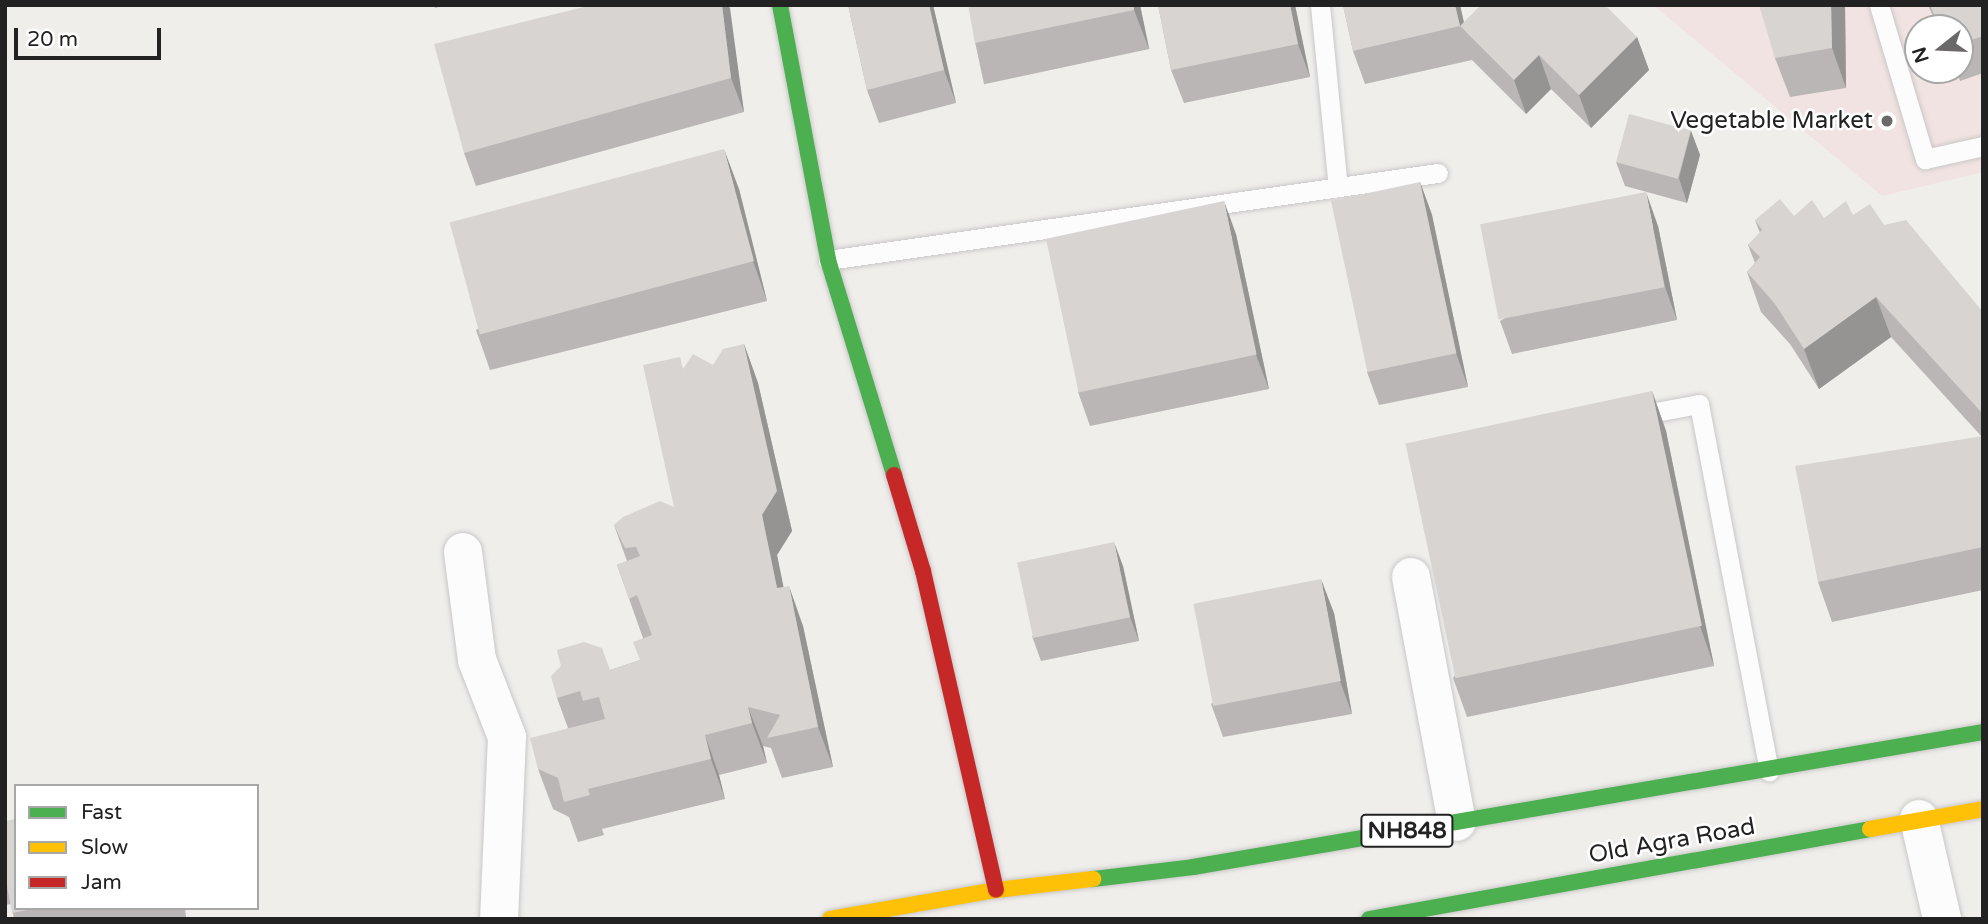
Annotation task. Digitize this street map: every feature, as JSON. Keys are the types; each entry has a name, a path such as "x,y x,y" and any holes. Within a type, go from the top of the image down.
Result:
{"main road":[{"path":"780,5 828,260 923,571 999,909"},
{"name":"NH848","path":"830,919 996,890 1193,867 1769,771 1983,732"},
{"name":"Old Agra Road","path":"1369,919 1983,809"}],"street":[{"path":"463,552 477,660 506,737 499,919"},
{"path":"1411,577 1457,822"},
{"path":"1919,819 1942,919"}],"lane":[{"path":"1320,5 1338,187"},
{"path":"1879,5 1925,159 1983,146"},
{"path":"828,260 1438,173"},
{"path":"1618,418 1699,404 1769,771"}],"shaded area":[{"name":"Vegetable Market","path":"1653,5 1983,5 1983,172 1882,196"}],"building":[{"path":"592,5 722,5 731,78 464,153 434,44"},
{"path":"848,5 929,5 944,70 867,90"},
{"path":"968,5 1134,5 1134,10 975,43"},
{"path":"1158,5 1290,5 1298,44 1171,70"},
{"path":"1343,5 1455,5 1460,26 1353,51"},
{"path":"1481,5 1605,5 1637,37 1579,95 1539,55 1514,80 1460,26"},
{"path":"1759,5 1831,5 1832,48 1775,58"},
{"path":"1930,5 1983,5 1983,36 1974,39 1974,14 1934,14"},
{"path":"1629,114 1691,131 1678,179 1616,162"},
{"path":"724,149 754,261 480,335 450,223"},
{"path":"1420,182 1456,353 1367,372 1331,201"},
{"path":"1646,192 1665,287 1499,319 1480,224"},
{"path":"1780,199 1794,216 1812,200 1824,218 1846,201 1853,215 1870,204 1884,225 1906,220 1983,312 1983,414 1876,297 1804,349 1775,304 1747,272 1760,257 1748,245 1762,230 1755,220"},
{"path":"1224,201 1257,355 1079,392 1046,239"},
{"path":"744,344 777,491 762,515 777,588 789,586 818,727 767,738 780,715 748,707 752,723 705,735 711,759 588,789 590,795 564,802 558,778 538,769 530,738 605,719 599,697 583,701 580,691 557,698 551,676 561,666 557,650 584,642 602,648 610,670 640,660 633,642 652,635 637,595 629,599 617,565 640,556 636,547 625,548 614,525 623,517 660,501 674,507 643,365 680,357 683,369 693,354 713,365 723,349"},
{"path":"1652,391 1702,626 1455,678 1406,443"},
{"path":"1983,436 1983,547 1818,582 1795,466"},
{"path":"1114,542 1130,617 1033,638 1017,563"},
{"path":"1321,579 1341,681 1213,706 1193,604"},
{"path":"14,819 14,910 27,910 12,913 5,875 5,821"}],"traffic: fast":[{"path":"780,5 828,260 894,475"},
{"path":"1093,879 1193,867 1983,732"},
{"path":"1369,919 1870,829"}],"traffic: slow":[{"path":"1870,829 1983,809"},
{"path":"830,919 996,890 1093,879"}],"traffic: jam":[{"path":"894,475 923,571 996,890"}],"place":[{"name":"Vegetable Market","path":"1887,121"}]}
